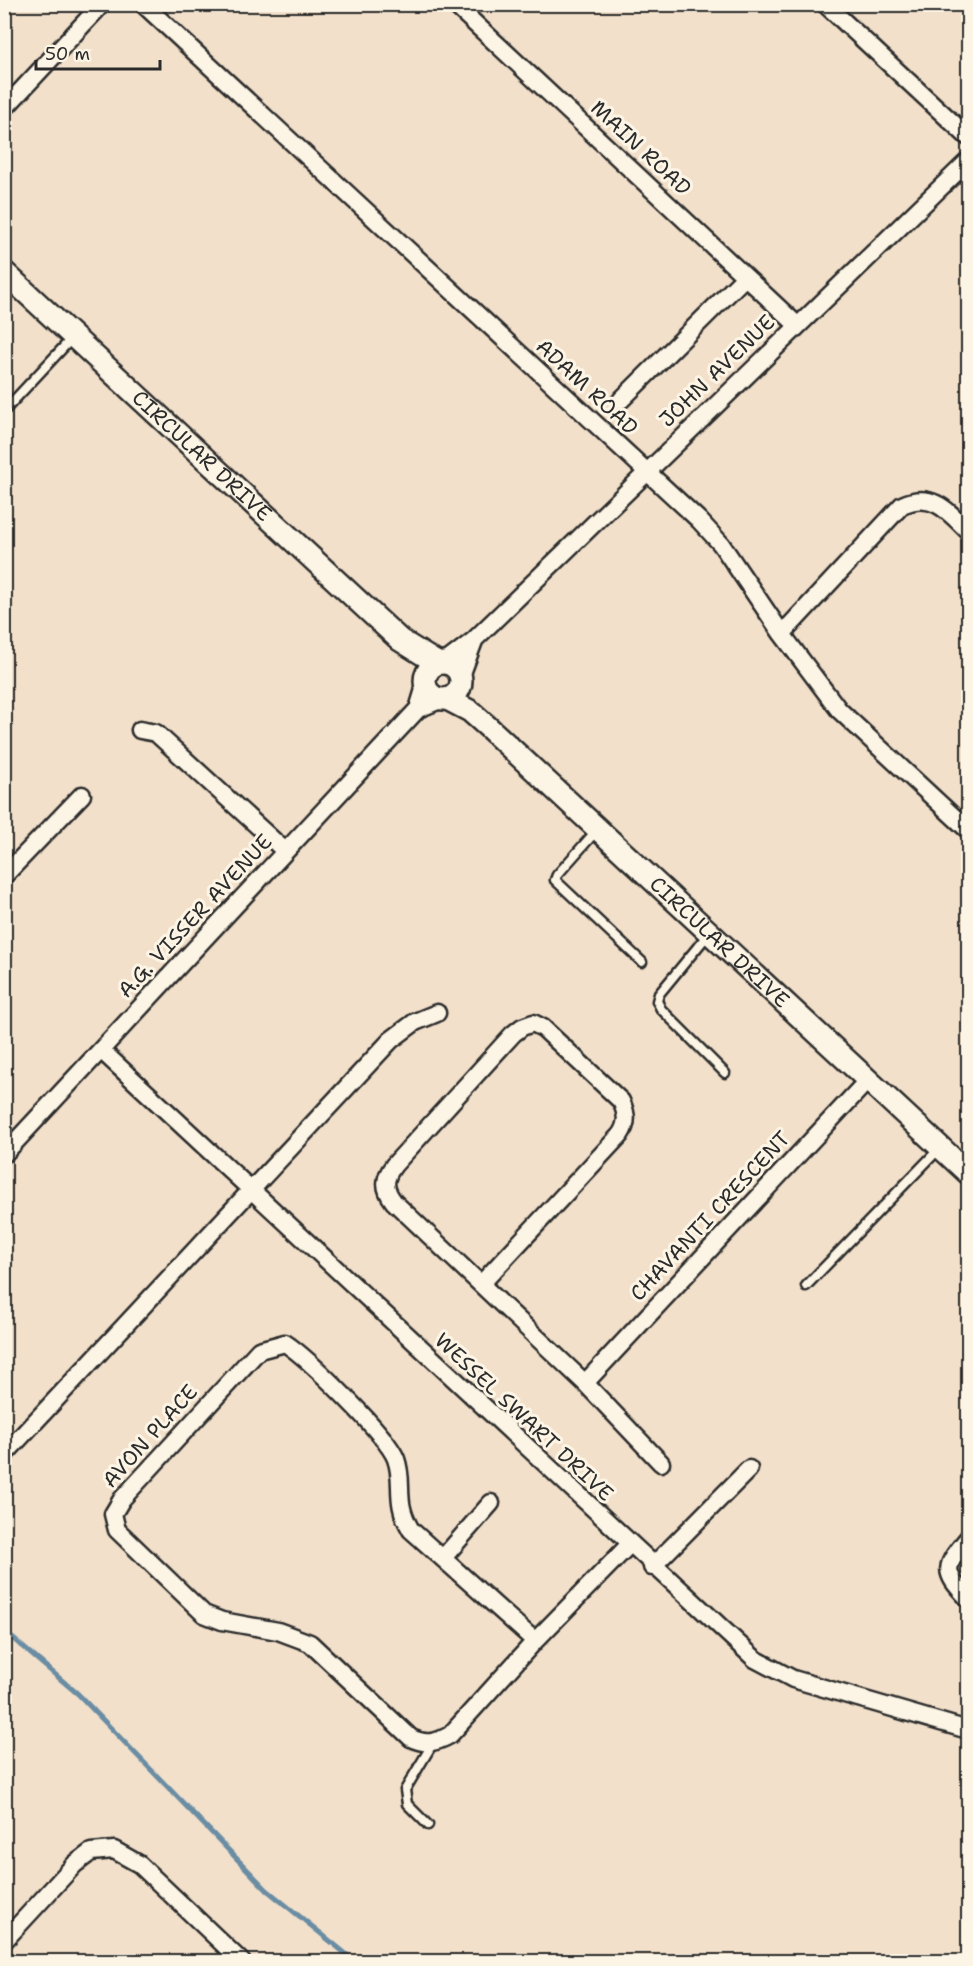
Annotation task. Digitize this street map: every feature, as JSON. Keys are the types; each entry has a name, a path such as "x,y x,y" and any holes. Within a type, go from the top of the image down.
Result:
{"street":[{"path":"4,109 102,4"},
{"name":"ADAM ROAD","path":"143,4 699,520 721,544 782,634 839,710 969,830"},
{"name":"MAIN ROAD","path":"454,4 797,325"},
{"path":"825,4 969,137"},
{"name":"JOHN AVENUE","path":"436,682 474,640 645,472 969,161"},
{"name":"CIRCULAR DRIVE","path":"4,272 400,640 436,682 599,828 969,1173"},
{"path":"621,400 745,277"},
{"path":"782,634 902,505 915,500 930,500 945,509 969,531"},
{"name":"JOHN AVENUE","path":"461,680 474,640"},
{"path":"436,682 454,696 461,680"},
{"name":"CIRCULAR DRIVE","path":"461,680 470,711"},
{"name":"A.G. VISSER AVENUE","path":"4,1154 418,709 436,682"},
{"path":"140,730 156,733 285,851"},
{"path":"4,876 82,795"},
{"path":"4,1455 248,1190 391,1040 415,1023 437,1013"},
{"path":"481,1284 620,1135 626,1125 626,1113 621,1101 543,1028 533,1023 513,1034 386,1176 387,1189 394,1202 585,1383 661,1462"},
{"name":"WESSEL SWART DRIVE","path":"101,1050 248,1190 741,1648 767,1667 793,1679 969,1730"},
{"name":"CHAVANTI CRESCENT","path":"585,1383 868,1080"},
{"name":"AVON PLACE","path":"434,1742 423,1743 411,1738 304,1640 278,1632 222,1621 204,1614 117,1530 113,1514 122,1499 259,1350 280,1342 290,1347 386,1439 397,1463 398,1493 404,1517 411,1530 535,1641"},
{"path":"652,1567 749,1469"},
{"path":"443,1558 491,1503"},
{"path":"969,1538 952,1558 947,1571 951,1581 969,1598"},
{"path":"434,1742 450,1735 535,1641 629,1545"},
{"path":"4,1941 75,1864 91,1852 114,1850 139,1864 242,1962"}],"lane":[{"path":"4,411 74,336"},
{"path":"599,828 557,874 555,880 642,962"},
{"path":"710,932 659,993 657,1001 661,1009 725,1073"},
{"path":"806,1286 941,1147"},
{"path":"428,1826 409,1807 405,1790 434,1742"}],"waterway":[{"path":"4,1631 78,1694 267,1890 356,1962"}]}
